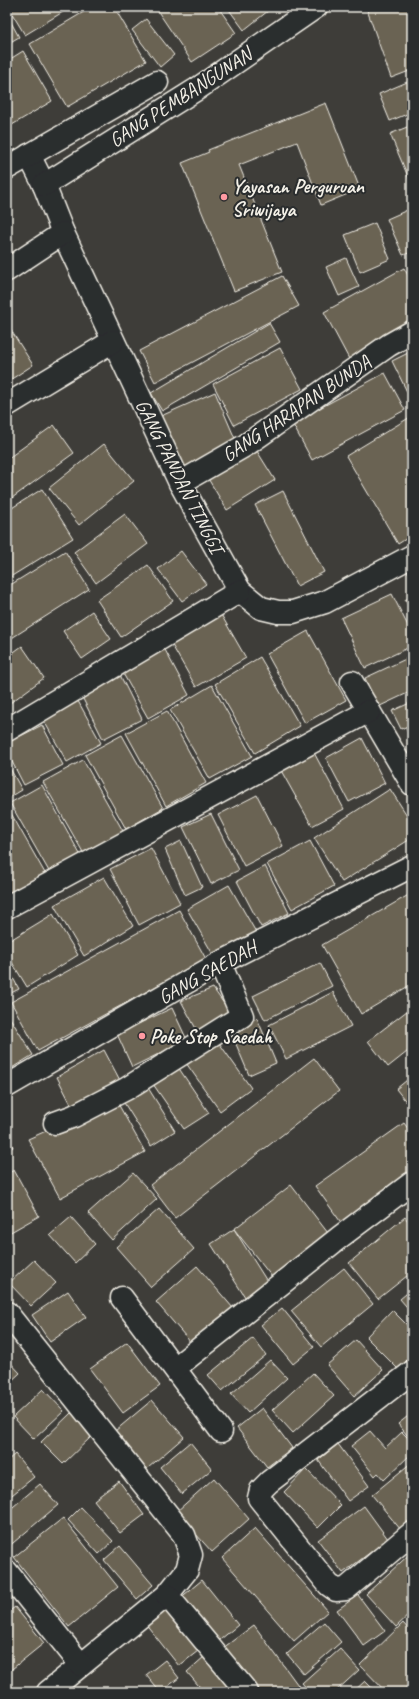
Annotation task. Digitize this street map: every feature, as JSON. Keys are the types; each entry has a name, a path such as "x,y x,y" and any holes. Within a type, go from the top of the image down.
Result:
{"street":[{"name":"GANG PEMBANGUNAN","path":"44,185 197,89 316,7"},
{"path":"7,168 157,82"},
{"name":"GANG PANDAN TINGGI","path":"29,155 44,185 63,233 180,483 240,591 261,608 278,612 293,612 325,602 412,556"},
{"path":"7,270 63,233"},
{"name":"GANG HARAPAN BUNDA","path":"180,483 246,445 389,345 412,332"},
{"path":"7,405 113,341"},
{"path":"7,730 240,591"},
{"path":"352,682 412,784"},
{"path":"7,906 369,711"},
{"name":"GANG SAEDAH","path":"7,1086 220,963 412,866"},
{"path":"55,1123 74,1116 126,1089 242,1016 220,963"},
{"path":"175,1368 340,1237 412,1183"},
{"path":"122,1298 221,1430"},
{"path":"7,1313 184,1535 191,1555 187,1570 167,1595 48,1692"},
{"path":"412,1372 269,1482 261,1490 259,1498 329,1585 336,1590 346,1589 412,1534"},
{"path":"7,1572 81,1665"},
{"path":"167,1595 247,1692"}],"building":[{"path":"8,7 71,7 25,35"},
{"path":"92,7 114,7 146,61 67,107 30,44"},
{"path":"162,7 218,7 236,33 192,62 157,10"},
{"path":"227,7 273,7 244,30"},
{"path":"366,7 412,7 412,70 391,78"},
{"path":"7,15 19,37 7,44"},
{"path":"146,19 174,55 160,67 132,30"},
{"path":"23,51 52,101 7,128 7,61"},
{"path":"412,80 412,112 390,121 379,94"},
{"name":"Yayasan Perguruan Sriwijaya","path":"326,103 360,189 321,205 297,142 239,165 282,272 234,291 182,163 209,152 208,150"},
{"path":"412,125 412,186 390,134"},
{"path":"412,208 412,252 403,255 387,219"},
{"path":"375,223 390,259 360,272 345,235"},
{"path":"346,258 359,287 339,296 326,267"},
{"path":"404,268 412,282 412,325 349,359 324,312"},
{"path":"282,276 299,306 155,382 139,351"},
{"path":"269,323 280,342 162,411 151,393"},
{"path":"7,324 33,365 7,382"},
{"path":"280,348 302,389 234,425 213,384"},
{"path":"412,351 412,402 392,361"},
{"path":"385,373 405,410 312,460 292,423"},
{"path":"215,392 239,448 184,472 161,416"},
{"path":"412,416 412,535 398,544 346,456"},
{"path":"54,425 74,453 12,498 7,491 7,459"},
{"path":"252,443 275,480 227,510 204,472"},
{"path":"104,444 134,481 79,525 49,488"},
{"path":"42,489 73,538 7,579 7,511"},
{"path":"283,491 324,572 297,586 255,505"},
{"path":"125,514 148,544 96,583 74,552"},
{"path":"65,551 89,589 7,641 7,587"},
{"path":"181,551 206,584 182,601 158,569"},
{"path":"148,565 173,601 121,637 97,600"},
{"path":"392,594 412,634 412,646 365,668 341,618"},
{"path":"412,596 412,612 405,600"},
{"path":"92,611 111,639 82,659 63,631"},
{"path":"219,611 246,658 196,687 169,640"},
{"path":"308,631 346,700 305,723 267,654"},
{"path":"22,646 44,678 10,703 7,699 7,657"},
{"path":"163,646 189,695 148,718 121,670"},
{"path":"412,656 412,691 378,707 365,678"},
{"path":"260,657 300,726 255,753 215,684"},
{"path":"120,675 142,719 103,739 81,695"},
{"path":"212,685 252,756 210,779 170,710"},
{"path":"78,701 101,743 67,762 44,721"},
{"path":"412,702 412,724 401,729 392,711"},
{"path":"167,711 206,783 166,806 126,733"},
{"path":"42,725 63,765 24,785 7,752 7,743"},
{"path":"412,726 412,744 406,728"},
{"path":"122,735 163,808 126,829 85,755"},
{"path":"362,738 385,783 349,802 326,758"},
{"path":"312,749 344,809 312,826 279,767"},
{"path":"83,760 123,831 84,854 43,782"},
{"path":"7,763 22,790 7,799"},
{"path":"42,785 81,856 50,873 10,803"},
{"path":"390,789 412,823 412,838 342,882 314,838"},
{"path":"257,795 283,846 244,866 218,815"},
{"path":"8,808 46,875 7,898 7,809"},
{"path":"211,814 239,870 211,884 183,827"},
{"path":"181,841 202,887 185,895 165,849"},
{"path":"310,841 334,886 292,909 267,864"},
{"path":"151,848 180,903 139,925 110,869"},
{"path":"265,866 289,913 261,927 237,881"},
{"path":"104,877 133,926 84,956 54,905"},
{"path":"229,885 257,934 215,958 187,909"},
{"path":"412,893 412,984 361,1014 322,945"},
{"path":"179,910 206,959 38,1051 11,1002"},
{"path":"53,914 78,955 27,987 7,954 7,942"},
{"path":"320,963 332,986 265,1020 253,996"},
{"path":"7,967 19,989 7,995"},
{"path":"213,988 234,1018 201,1038 181,1001"},
{"path":"333,992 351,1026 286,1059 269,1025"},
{"path":"412,1007 412,1048 388,1067 368,1041"},
{"path":"172,1008 187,1040 132,1067 117,1034"},
{"path":"7,1013 33,1055 7,1071"},
{"path":"257,1018 276,1063 249,1075 230,1030"},
{"path":"217,1040 251,1088 220,1111 186,1063"},
{"path":"104,1050 123,1086 75,1112 57,1077"},
{"path":"314,1058 339,1091 175,1218 150,1185"},
{"path":"178,1067 209,1113 184,1129 153,1084"},
{"path":"412,1076 412,1109 396,1089"},
{"path":"145,1083 175,1131 151,1146 121,1098"},
{"path":"116,1100 145,1152 60,1198 28,1139"},
{"path":"404,1123 412,1134 412,1179 345,1228 315,1186"},
{"path":"7,1137 13,1147 7,1151"},
{"path":"14,1170 39,1216 9,1233 7,1230 7,1174"},
{"path":"133,1173 157,1199 112,1240 88,1213"},
{"path":"291,1185 328,1233 272,1277 234,1229"},
{"path":"412,1207 412,1217 407,1211"},
{"path":"159,1209 194,1249 151,1287 116,1247"},
{"path":"71,1217 95,1244 75,1263 50,1235"},
{"path":"405,1217 412,1226 412,1272 378,1299 349,1263"},
{"path":"234,1229 270,1286 247,1300 211,1244"},
{"path":"34,1260 56,1283 31,1306 9,1283"},
{"path":"197,1266 233,1308 192,1344 156,1302"},
{"path":"344,1268 373,1304 321,1347 291,1311"},
{"path":"412,1289 412,1313 400,1299"},
{"path":"68,1291 86,1317 50,1342 32,1315"},
{"path":"282,1308 314,1347 293,1364 261,1325"},
{"path":"392,1310 412,1330 412,1355 398,1369 366,1337"},
{"path":"253,1338 266,1355 222,1391 208,1375"},
{"path":"356,1340 383,1370 354,1396 327,1365"},
{"path":"127,1342 160,1386 123,1413 90,1369"},
{"path":"7,1359 20,1373 7,1385"},
{"path":"270,1360 287,1378 248,1413 231,1394"},
{"path":"313,1373 334,1396 293,1433 272,1410"},
{"path":"43,1389 64,1411 34,1439 13,1417"},
{"path":"152,1400 184,1437 141,1474 109,1436"},
{"path":"262,1408 292,1448 267,1467 237,1428"},
{"path":"71,1413 93,1435 63,1464 41,1442"},
{"path":"412,1413 412,1441 398,1424"},
{"path":"370,1431 385,1448 402,1432 412,1442 412,1453 384,1480 378,1473 375,1476 351,1446"},
{"path":"190,1442 212,1469 182,1494 160,1467"},
{"path":"338,1444 369,1486 348,1501 318,1460"},
{"path":"15,1454 34,1477 7,1499 7,1461"},
{"path":"412,1462 412,1521 401,1530 372,1495"},
{"path":"306,1469 341,1505 318,1528 284,1492"},
{"path":"214,1478 249,1519 212,1552 176,1512"},
{"path":"119,1481 144,1515 120,1533 94,1500"},
{"path":"40,1484 58,1505 7,1548 7,1512"},
{"path":"364,1506 388,1539 343,1573 318,1540"},
{"path":"81,1507 113,1541 99,1554 68,1520"},
{"path":"63,1518 118,1587 69,1627 14,1557"},
{"path":"255,1528 328,1611 294,1641 222,1558"},
{"path":"120,1546 153,1585 137,1599 104,1560"},
{"path":"412,1552 412,1612 396,1627 366,1594"},
{"path":"202,1580 238,1625 215,1644 179,1599"},
{"path":"358,1595 385,1631 364,1646 337,1610"},
{"path":"168,1604 203,1647 179,1666 145,1623"},
{"path":"15,1607 44,1643 7,1673 7,1613"},
{"path":"324,1622 341,1642 304,1674 287,1654"},
{"path":"403,1623 412,1633 412,1684 403,1692 386,1692 360,1665"},
{"path":"254,1625 303,1692 256,1692 223,1648"},
{"path":"340,1649 359,1670 335,1692 310,1692 302,1683"},
{"path":"205,1656 237,1692 204,1692 187,1672"},
{"path":"165,1660 179,1678 160,1692 146,1675"},
{"path":"365,1681 376,1692 353,1692"}],"place":[{"name":"Yayasan Perguruan Sriwijaya","path":"224,197"},
{"name":"Poke Stop Saedah","path":"142,1036"}]}
